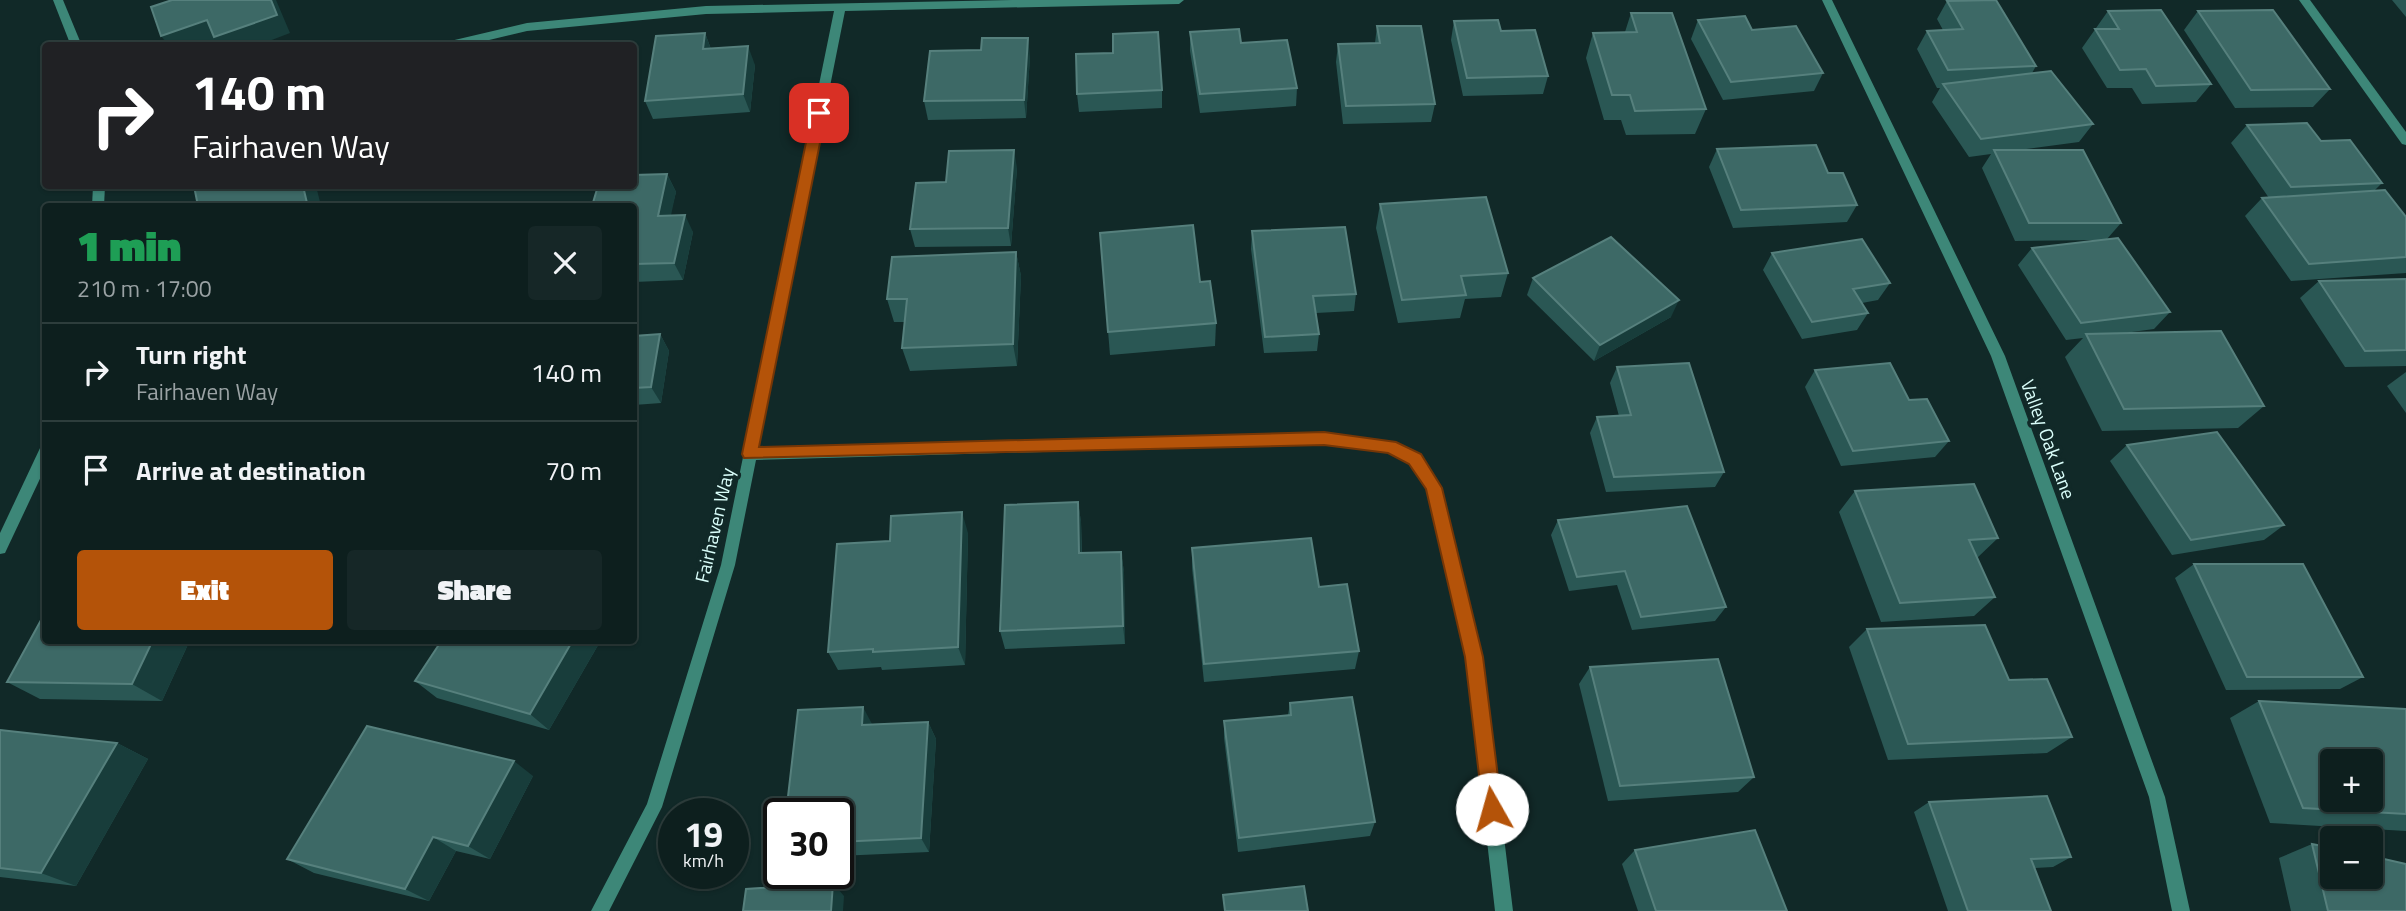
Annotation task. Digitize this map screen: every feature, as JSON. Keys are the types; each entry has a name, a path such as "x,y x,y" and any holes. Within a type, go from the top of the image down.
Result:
{"street":[{"path":"58,0 75,42"},
{"path":"464,42 541,25 706,9 1179,0"},
{"name":"Valley Oak Lane","path":"1827,0 1998,356 2157,797 2181,911"},
{"path":"2304,0 2406,141"},
{"name":"Fairhaven Way","path":"600,911 654,807 727,565 840,7"},
{"path":"750,454 1324,438 1390,447 1415,459 1434,488 1474,657 1504,911"},
{"path":"0,548 42,459"}],"building":[{"path":"172,0 271,0 277,15 214,37 207,20 161,36 151,7"},
{"path":"1996,0 2036,66 1948,70 1927,31 1963,29 1947,1"},
{"path":"2161,10 2211,84 2156,86 2146,69 2120,70 2095,29 2119,29 2108,11"},
{"path":"2273,10 2330,89 2251,90 2198,11"},
{"path":"1631,13 1672,13 1706,109 1635,111 1630,95 1612,95 1593,33 1637,32"},
{"path":"1745,16 1752,30 1796,26 1823,73 1731,82 1698,20"},
{"path":"1498,20 1501,31 1535,30 1548,76 1467,78 1454,21"},
{"path":"1377,26 1421,26 1435,104 1346,106 1338,44 1380,43"},
{"path":"1239,29 1241,43 1287,40 1297,88 1200,94 1190,32"},
{"path":"1158,32 1162,90 1077,94 1076,54 1113,53 1113,34"},
{"path":"705,33 703,49 748,46 743,94 645,101 656,36"},
{"path":"982,38 1028,38 1024,100 924,101 930,51 981,50"},
{"path":"2051,71 2093,124 1981,139 1943,84"},
{"path":"2307,123 2321,141 2350,140 2382,183 2291,187 2247,125"},
{"path":"1816,145 1828,173 1843,173 1857,205 1741,210 1717,149"},
{"path":"1014,150 1008,228 910,229 916,183 946,182 949,151"},
{"path":"1994,150 2083,150 2121,223 2029,223"},
{"path":"667,174 658,216 685,215 674,263 637,264 637,203 593,203 597,189 637,189 637,175"},
{"path":"195,189 304,189 307,203 197,203"},
{"path":"2385,190 2406,217 2406,257 2309,264 2262,198"},
{"path":"1486,197 1508,273 1461,276 1466,295 1402,300 1380,204"},
{"path":"1193,225 1200,282 1210,281 1216,323 1108,332 1100,233"},
{"path":"1345,227 1356,294 1313,296 1319,334 1265,337 1252,231"},
{"path":"1611,237 1679,300 1600,345 1533,278"},
{"path":"2118,238 2170,312 2081,323 2032,248"},
{"path":"1862,239 1890,283 1853,289 1868,313 1812,322 1772,253"},
{"path":"1016,252 1013,344 902,348 907,299 887,299 892,257"},
{"path":"2406,279 2406,350 2365,351 2319,281"},
{"path":"2221,331 2264,406 2124,409 2086,334"},
{"path":"660,334 651,387 637,388 637,336"},
{"path":"1689,363 1724,472 1614,477 1597,417 1631,415 1617,367"},
{"path":"1890,363 1909,400 1927,399 1949,441 1853,451 1815,370"},
{"path":"2217,432 2284,525 2191,540 2127,445"},
{"path":"1974,484 1998,538 1969,540 1995,597 1900,603 1855,491"},
{"path":"1078,502 1079,553 1121,552 1123,626 1000,631 1005,505"},
{"path":"1687,506 1726,607 1641,617 1625,571 1577,577 1558,520"},
{"path":"962,512 958,647 828,652 837,544 890,541 891,516"},
{"path":"1311,538 1319,587 1347,584 1359,651 1204,664 1192,548"},
{"path":"2194,564 2303,564 2363,677 2247,677"},
{"path":"42,618 42,644 151,644 132,684 7,682"},
{"path":"1985,625 2009,680 2047,679 2072,737 1908,744 1867,629"},
{"path":"439,644 571,644 530,714 415,681"},
{"path":"1718,659 1754,777 1620,786 1590,667"},
{"path":"1352,697 1375,822 1239,838 1224,721 1291,715 1290,703"},
{"path":"2259,701 2406,709 2406,814 2372,812 2383,812 2383,749 2320,749 2320,809 2303,808"},
{"path":"863,707 862,725 928,722 921,838 854,841 854,798 788,798 798,710"},
{"path":"367,726 514,761 468,846 433,837 405,889 287,859"},
{"path":"0,730 117,743 41,873 0,868"},
{"path":"2047,796 2071,857 2031,859 2051,911 1968,911 1929,802"},
{"path":"1755,830 1787,911 1656,911 1635,850"},
{"path":"2312,844 2320,846 2320,878"},
{"path":"2383,859 2406,864 2406,911 2328,911 2323,889 2383,889"},
{"path":"1304,886 1308,911 1225,911 1223,895"},
{"path":"746,889 833,889 831,911 743,911"}],"route":[{"path":"819,113 750,454 1324,438 1390,447 1415,459 1434,488 1474,657 1492,809"}]}
